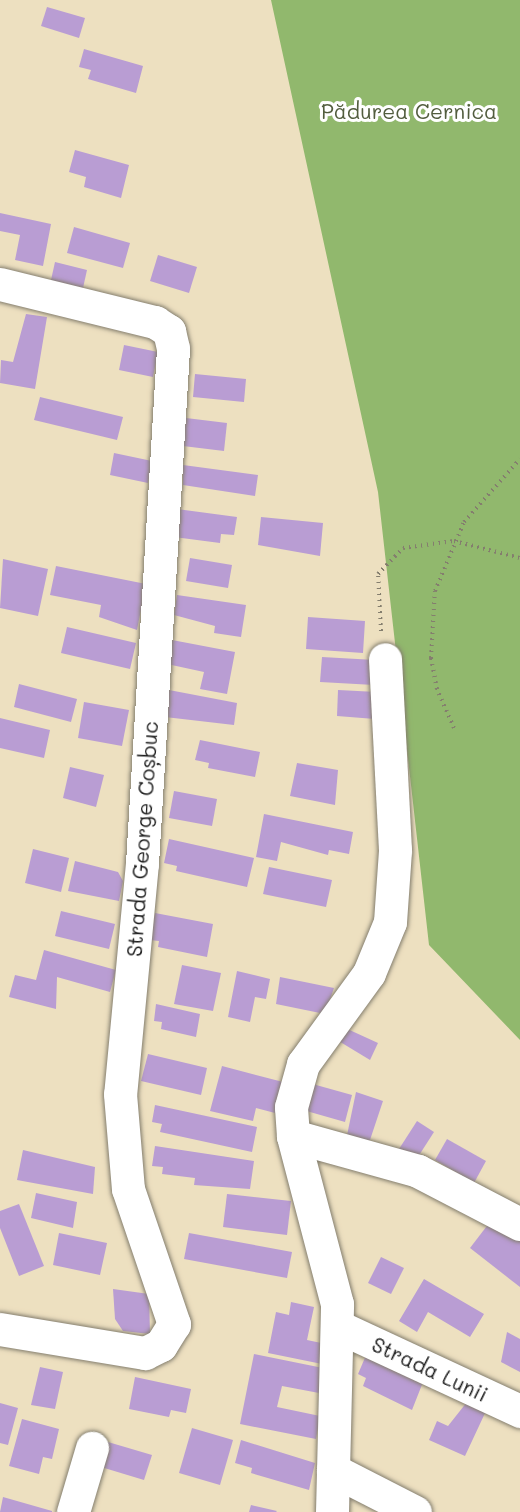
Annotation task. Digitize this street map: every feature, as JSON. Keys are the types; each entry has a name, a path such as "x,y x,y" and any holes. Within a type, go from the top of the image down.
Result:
{"street":[{"name":"Strada George Coșbuc","path":"0,284 155,322 169,331 173,349 142,863 120,1094 128,1189 174,1324 161,1345 145,1353 122,1354 0,1329"},
{"path":"332,1512 339,1328 326,1244 293,1136 291,1107 303,1064 369,973 390,922 395,849 385,659"},
{"path":"293,1136 418,1171 520,1224"},
{"name":"Strada Lunii","path":"339,1328 520,1411"},
{"path":"73,1512 92,1448"},
{"path":"333,1470 415,1512"}],"path":[{"path":"454,728 437,689 431,658 435,591 454,541 464,522 520,459"},
{"path":"385,659 378,574 403,548 454,541 520,558"}],"green space":[{"name":"Pădurea Cernica","path":"271,0 520,0 520,1040 429,945 378,492"}],"building":[{"path":"47,7 85,18 79,38 41,26"},
{"path":"84,49 143,66 136,93 88,79 91,70 79,67"},
{"path":"75,150 129,165 121,198 84,187 86,177 69,172"},
{"path":"0,213 51,224 43,266 15,260 20,235 0,231"},
{"path":"74,227 130,243 123,268 67,253"},
{"path":"158,255 197,267 189,293 150,281"},
{"path":"55,262 87,270 81,297 49,289"},
{"path":"26,314 47,317 35,389 0,383 1,360 13,362"},
{"path":"124,345 158,352 153,377 119,370"},
{"path":"195,374 246,379 244,402 193,397"},
{"path":"40,397 123,417 117,440 34,420"},
{"path":"186,418 227,423 224,451 183,446"},
{"path":"114,453 152,461 148,483 110,475"},
{"path":"183,465 258,475 255,496 183,485"},
{"path":"177,509 237,517 234,535 221,534 220,543 174,537"},
{"path":"261,517 323,523 320,556 258,545"},
{"path":"190,558 232,565 228,588 186,581"},
{"path":"3,559 48,569 38,616 0,608"},
{"path":"56,566 146,584 137,630 99,617 101,605 50,595"},
{"path":"177,595 246,605 241,637 214,633 215,626 174,615"},
{"path":"308,617 365,621 363,653 306,649"},
{"path":"67,627 136,643 130,669 61,653"},
{"path":"172,640 235,652 227,694 200,689 204,672 167,664"},
{"path":"322,657 375,660 374,685 320,682"},
{"path":"19,684 77,699 71,722 14,707"},
{"path":"169,690 237,703 234,725 165,717"},
{"path":"338,690 377,692 375,719 337,716"},
{"path":"84,702 129,710 122,746 78,738"},
{"path":"0,718 50,730 44,758 0,748"},
{"path":"200,740 260,752 255,777 208,768 209,763 195,760"},
{"path":"297,763 338,770 335,805 290,796"},
{"path":"70,767 104,775 96,807 63,798"},
{"path":"174,791 217,799 212,826 169,818"},
{"path":"264,814 353,832 349,854 329,850 328,855 281,842 277,861 256,857"},
{"path":"169,839 254,858 247,887 176,871 177,866 164,863"},
{"path":"33,849 69,858 61,892 25,883"},
{"path":"75,861 118,872 123,881 119,901 68,891"},
{"path":"269,867 332,880 326,907 263,894"},
{"path":"61,911 115,924 109,949 55,936"},
{"path":"155,913 213,924 207,957 158,947 159,941 150,940"},
{"path":"44,950 116,970 110,992 57,977 56,1009 9,997 15,975 36,980"},
{"path":"182,965 221,973 213,1011 174,1004"},
{"path":"237,971 270,979 266,999 255,997 250,1022 228,1017"},
{"path":"280,977 334,988 325,1014 276,1004"},
{"path":"156,1004 200,1014 196,1037 161,1029 162,1022 154,1021"},
{"path":"343,1027 378,1043 370,1060 337,1040"},
{"path":"148,1054 207,1068 201,1095 141,1081"},
{"path":"222,1066 283,1082 275,1113 256,1108 253,1121 210,1111"},
{"path":"309,1083 352,1095 345,1122 303,1110"},
{"path":"356,1092 383,1101 368,1146 346,1140"},
{"path":"155,1105 257,1127 252,1152 160,1132 162,1124 152,1122"},
{"path":"417,1121 434,1132 416,1160 399,1149"},
{"path":"447,1139 486,1161 474,1183 435,1160"},
{"path":"155,1146 254,1161 250,1189 194,1185 195,1178 162,1174 163,1167 152,1166"},
{"path":"23,1150 95,1167 93,1194 17,1180"},
{"path":"36,1193 77,1202 73,1228 31,1218"},
{"path":"227,1194 291,1201 287,1235 223,1227"},
{"path":"19,1204 44,1266 19,1276 0,1228 0,1211"},
{"path":"493,1218 520,1239 520,1287 470,1248"},
{"path":"59,1233 107,1243 100,1275 53,1265"},
{"path":"189,1233 292,1252 287,1278 184,1259"},
{"path":"381,1257 404,1268 391,1294 368,1283"},
{"path":"424,1279 484,1314 470,1337 428,1312 417,1332 399,1321"},
{"path":"113,1289 149,1294 150,1334 123,1331 115,1319"},
{"path":"291,1302 314,1307 307,1340 326,1344 322,1364 268,1353 276,1312 289,1315"},
{"path":"507,1332 520,1339 520,1372 501,1362"},
{"path":"367,1353 425,1377 412,1410 363,1386 366,1378 358,1374"},
{"path":"254,1354 323,1368 319,1393 282,1386 277,1407 320,1416 316,1439 240,1424"},
{"path":"40,1367 63,1372 55,1409 31,1405"},
{"path":"135,1377 191,1389 186,1413 171,1410 169,1417 129,1409"},
{"path":"467,1402 486,1411 465,1456 429,1440 437,1421 448,1426"},
{"path":"0,1403 18,1408 8,1445 0,1443"},
{"path":"22,1419 59,1429 52,1459 43,1457 39,1474 9,1466"},
{"path":"192,1428 233,1440 220,1485 179,1473"},
{"path":"241,1440 315,1463 309,1490 251,1473 252,1468 235,1463"},
{"path":"108,1442 152,1455 144,1480 101,1467"},
{"path":"3,1497 52,1511 52,1512 0,1512"},
{"path":"251,1505 277,1511 249,1512"}]}
